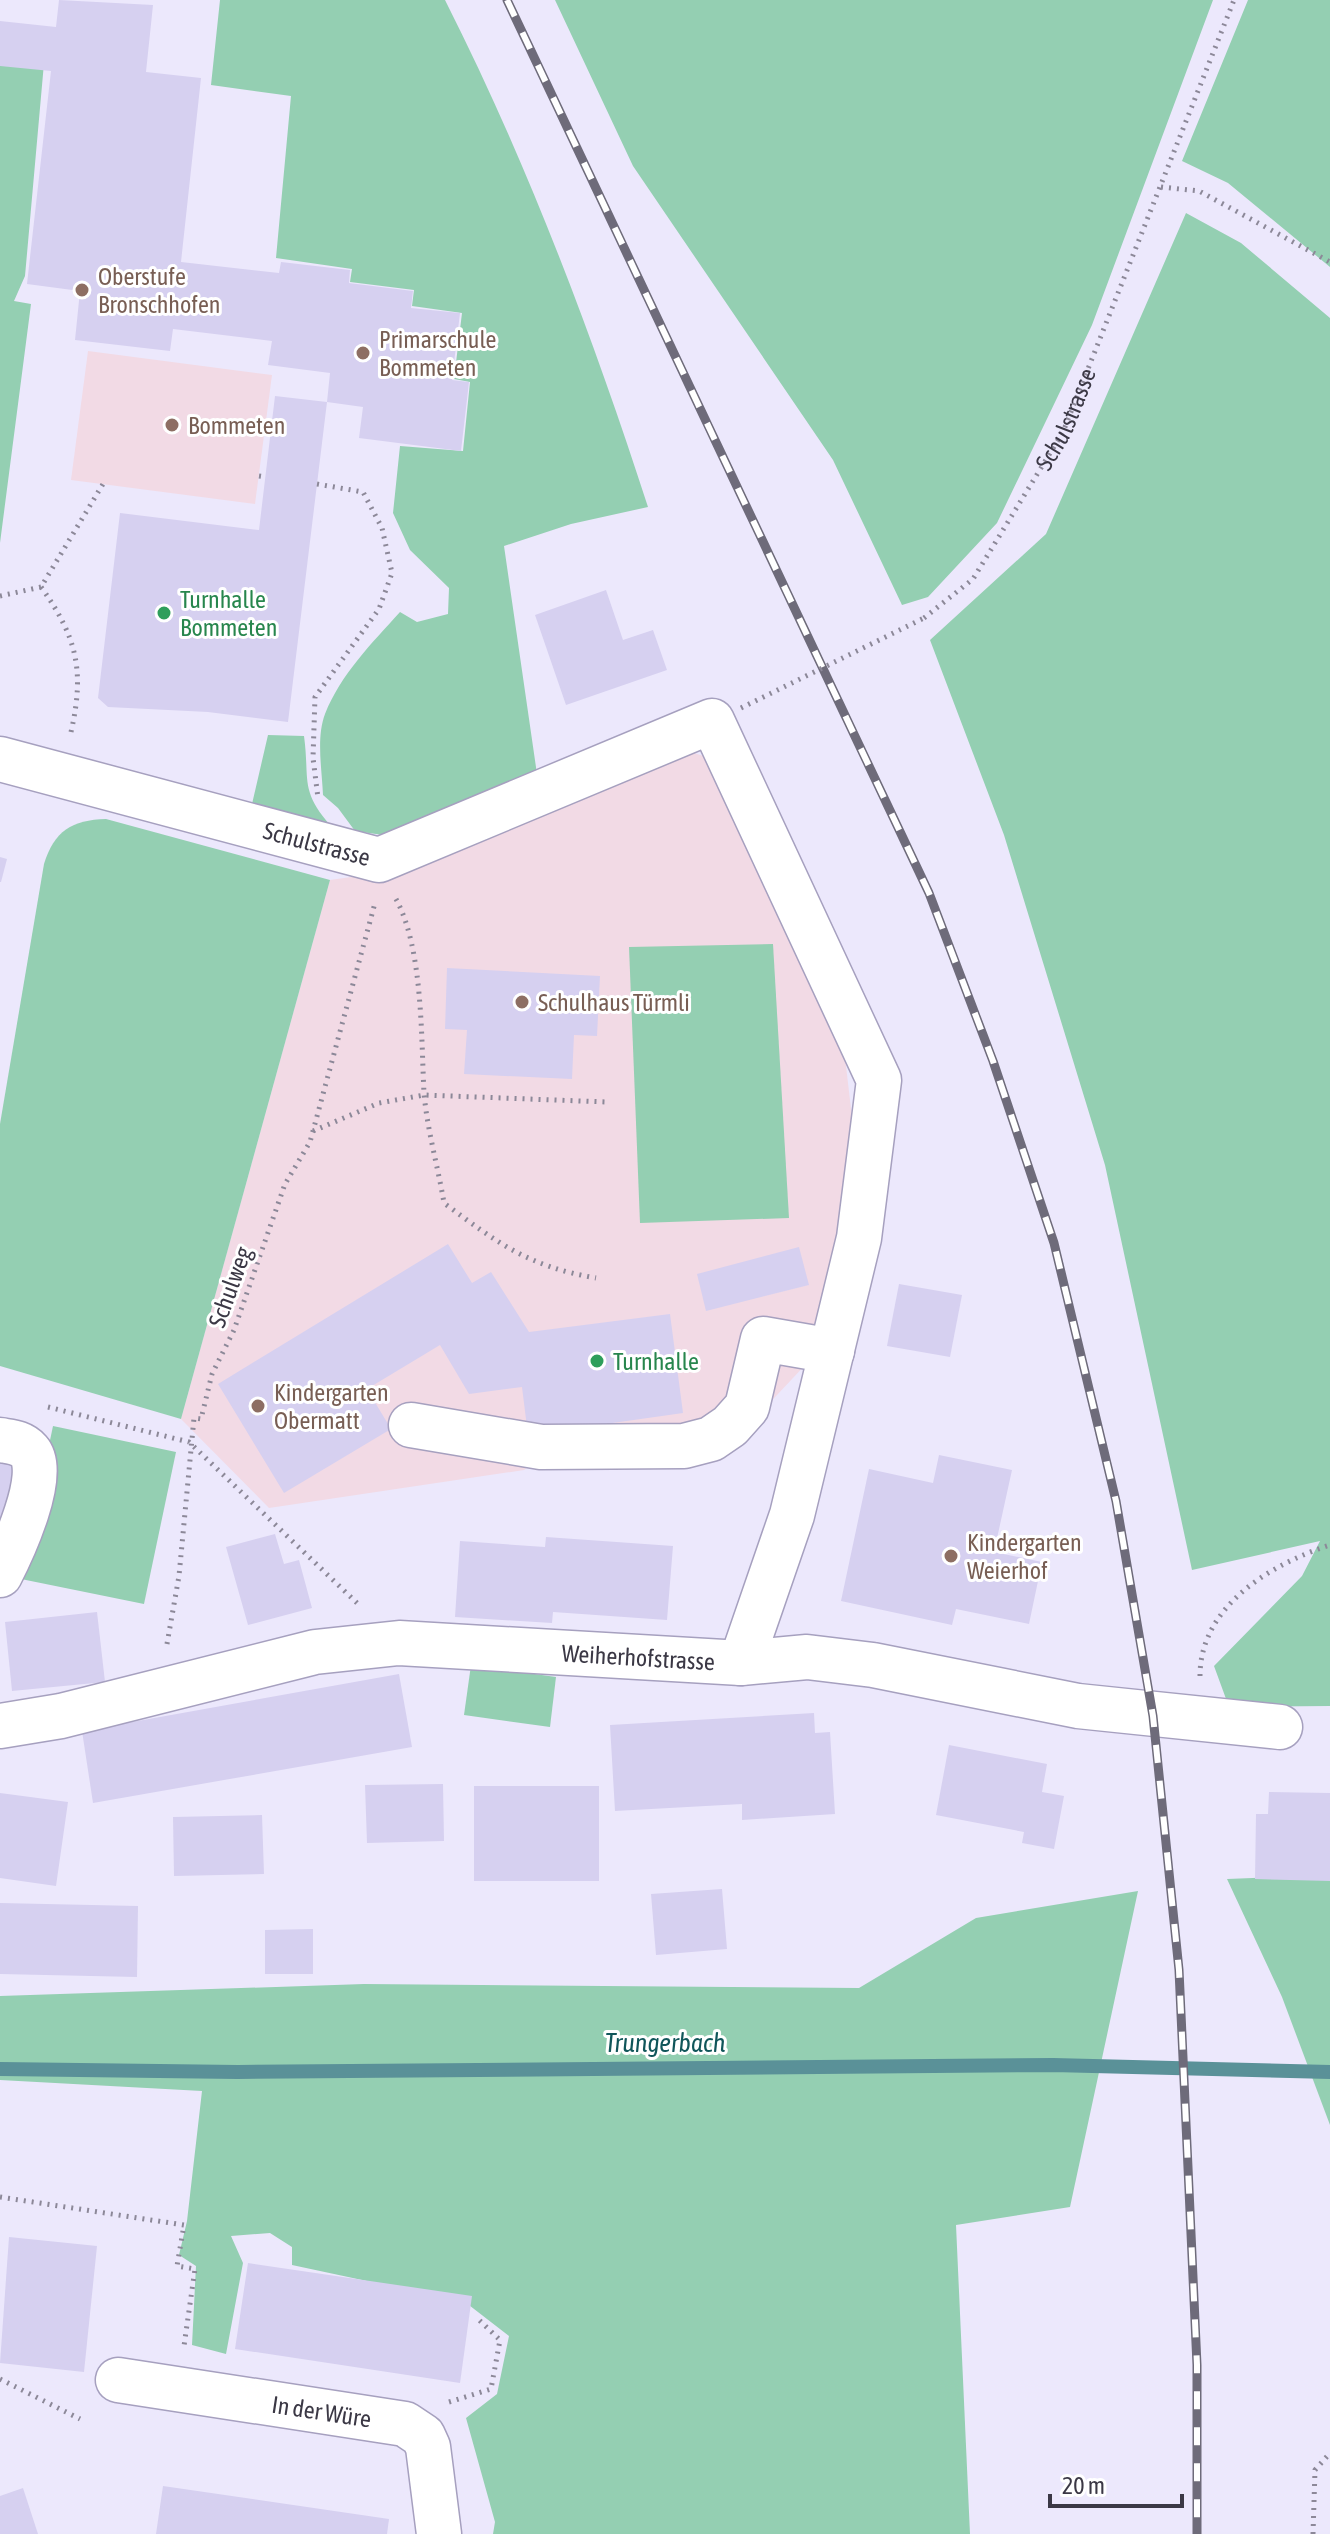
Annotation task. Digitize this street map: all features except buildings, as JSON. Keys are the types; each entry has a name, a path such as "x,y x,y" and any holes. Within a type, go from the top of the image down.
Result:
{"street":[{"name":"Schulstrasse","path":"0,759 373,864 727,714"},
{"path":"727,714 879,1080 859,1238 792,1515 741,1663"},
{"path":"411,1425 541,1447 684,1446 711,1439 730,1426 747,1407 763,1339 832,1351"},
{"path":"0,1440 20,1444 31,1453 35,1466 22,1534 0,1575"},
{"name":"Weiherhofstrasse","path":"0,1726 61,1716 315,1652 399,1643 741,1663 807,1657 873,1665 1078,1706 1280,1727"},
{"name":"In der Würe","path":"118,2380 390,2420 415,2429"},
{"path":"415,2429 428,2447 439,2534"}],"path":[{"name":"Schulstrasse","path":"727,714 924,618 973,579 1063,432 1234,0"},
{"path":"1161,187 1199,191 1330,262"},
{"path":"0,596 41,587 103,484"},
{"path":"317,484 363,492 382,528 392,573 379,609 315,697 316,795 373,864 406,918 424,1038 424,1095 444,1203 506,1249 553,1270 596,1278"},
{"path":"41,587 63,617 76,647 72,726 58,775"},
{"name":"Schulweg","path":"158,1692 179,1576 189,1442 194,1418 201,1419 212,1374 234,1330 285,1184 313,1131 373,864"},
{"path":"313,1131 379,1103 424,1095 607,1102"},
{"path":"38,1405 189,1442 399,1643"},
{"path":"1205,1721 1200,1664 1209,1632 1227,1605 1302,1554 1330,1545"},
{"path":"0,2197 184,2225 177,2266 195,2269 183,2351"},
{"path":"415,2429 438,2407 491,2389 500,2340 476,2317"},
{"path":"0,2379 80,2419"},
{"path":"1313,2534 1315,2470 1330,2453"}],"shaded area":[{"name":"Bommeten","path":"88,351 272,375 255,504 71,480"},
{"path":"681,749 710,758 842,1032 856,1151 843,1234 808,1362 734,1441 547,1453 524,1470 269,1508 181,1419 330,880 415,868"}],"green space":[{"path":"220,0 445,0 503,123 556,249 648,507 571,524 504,546 538,781 390,836 355,831 338,808 323,795 320,754 322,723 332,699 358,660 400,612 417,622 448,614 449,588 410,550 393,513 400,446 463,451 470,382 454,379 462,313 412,306 414,290 350,282 352,269 276,258 291,96 211,85"},
{"path":"555,0 1213,0 1092,325 997,523 928,597 902,605 833,460 633,166"},
{"path":"1248,0 1330,0 1330,267 1228,183 1182,161"},
{"path":"0,62 44,63 25,276 14,301 31,304 0,543"},
{"path":"1186,213 1241,243 1330,318 1330,1706 1229,1707 1214,1666 1302,1576 1320,1541 1192,1570 1105,1165 1004,835 930,640 1046,534"},
{"path":"268,735 304,736 310,793 331,826 252,804"},
{"path":"106,819 330,880 181,1419 0,1366 0,1124 44,864 53,843 66,830 83,822"},
{"path":"773,944 789,1218 640,1223 629,947"},
{"path":"53,1426 176,1452 144,1604 21,1579"},
{"path":"471,1665 556,1677 550,1727 464,1715"},
{"path":"1330,1875 1330,2125 1282,1997 1227,1879"},
{"path":"1138,1891 1070,2207 956,2225 970,2534 493,2534 495,2522 466,2418 497,2394 509,2336 465,2302 292,2265 292,2247 270,2233 231,2236 243,2263 226,2354 192,2345 196,2266 179,2255 187,2221 202,2091 0,2080 0,1996 364,1984 859,1988 976,1918"}],"waterway":[{"name":"Trungerbach","path":"0,2069 238,2072 1053,2065 1330,2072"}],"railway":[{"path":"507,0 929,893 993,1061 1054,1243 1116,1501 1153,1716 1179,1970 1197,2365 1197,2534"}],"place":[{"name":"Oberstufe Bronschhofen","path":"82,290"},
{"name":"Primarschule Bommeten","path":"363,353"},
{"name":"Bommeten","path":"172,425"},
{"name":"Turnhalle Bommeten","path":"164,613"},
{"name":"Schulhaus Türmli","path":"522,1002"},
{"name":"Turnhalle","path":"597,1361"},
{"name":"Kindergarten Obermatt","path":"258,1406"},
{"name":"Kindergarten Weierhof","path":"951,1556"}]}
